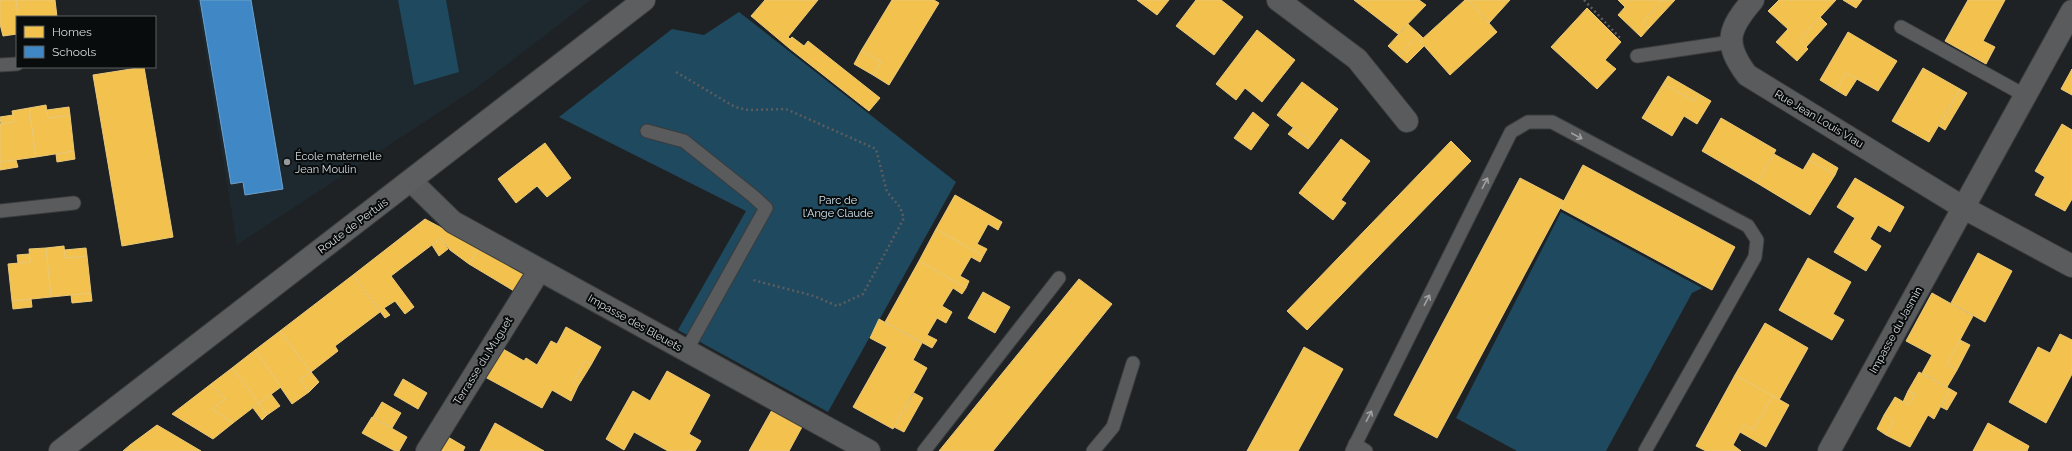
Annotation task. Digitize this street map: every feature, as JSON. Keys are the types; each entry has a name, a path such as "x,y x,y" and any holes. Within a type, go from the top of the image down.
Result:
{"main road":[{"name":"Route de Pertuis","path":"60,451 644,0"}],"street":[{"path":"1278,0 1357,59 1407,121"},
{"path":"1731,42 1737,18 1753,0"},
{"path":"1964,208 2072,12"},
{"name":"Rue Jean Louis Viau","path":"1731,42 1735,59 1747,75 1964,208 2072,266"},
{"name":"Impasse des Bleuets","path":"411,181 453,222 539,271 869,451"},
{"name":"Impasse du Jasmin","path":"1829,451 1964,208"},
{"name":"Terrasse du Muguet","path":"427,451 539,271"}],"lane":[{"path":"1901,27 2026,96"},
{"path":"1637,56 1731,42"},
{"path":"0,65 16,64"},
{"path":"1366,451 1353,448 1511,132 1528,122 1552,122 1748,226 1757,240 1755,257 1645,451"},
{"path":"648,132 684,141 766,208 686,351"},
{"path":"0,211 74,203"},
{"path":"924,451 1059,278"},
{"path":"1093,451 1113,427 1133,363"}],"path":[{"path":"1584,0 1637,56"},
{"path":"676,72 736,107 748,110 786,109 876,149 887,192 900,207 904,218 863,294 837,306 814,296 729,274"}],"shaded area":[{"name":"École maternelle Jean Moulin","path":"197,0 591,0 476,88 237,245"}],"green space":[{"path":"398,0 446,0 459,72 414,85"},
{"name":"Parc de l'Ange Claude","path":"739,12 956,182 828,412 678,330 746,211 559,117 672,29 704,35"},
{"path":"1561,212 1702,288 1692,293 1606,451 1517,451 1456,418"}],"building: Homes":[{"path":"0,0 16,0 18,16 16,16 16,34 3,36 0,24"},
{"path":"16,0 55,0 57,16 18,16"},
{"path":"765,0 818,0 788,37 790,39 792,37 804,46 808,41 880,98 869,111 751,16"},
{"path":"892,0 934,0 939,3 889,85 873,75 881,62 861,51"},
{"path":"1137,0 1169,0 1157,15"},
{"path":"1196,0 1221,0 1243,17 1214,55 1176,26"},
{"path":"1354,0 1419,0 1426,5 1398,34"},
{"path":"1465,0 1468,0 1497,32 1450,75 1420,41"},
{"path":"1510,0 1489,23 1469,1"},
{"path":"1618,0 1663,0 1643,21 1649,28 1641,37 1618,15 1625,7"},
{"path":"1663,0 1675,0 1649,28 1643,21"},
{"path":"1779,0 1836,0 1799,40 1808,49 1797,61 1776,42 1788,29 1768,11"},
{"path":"1843,0 1862,0 1856,8"},
{"path":"1968,0 2005,0 1983,41 1995,47 1986,64 1945,41"},
{"path":"1587,8 1621,42 1605,60 1616,69 1597,89 1551,47"},
{"path":"1820,17 1827,24 1806,47 1799,40"},
{"path":"1408,24 1419,34 1399,56 1388,46"},
{"path":"1257,30 1295,60 1262,102 1245,88 1236,100 1216,84"},
{"path":"1848,32 1897,61 1878,91 1846,73 1836,90 1820,80"},
{"path":"1419,34 1423,38 1420,41 1424,46 1407,63 1399,56"},
{"path":"861,51 881,62 873,75 854,64"},
{"path":"144,68 173,237 122,246 93,75"},
{"path":"1923,68 1960,89 1929,142 1892,121"},
{"path":"2072,69 2072,95 2061,89"},
{"path":"1846,73 1857,79 1846,96 1836,90"},
{"path":"1668,76 1699,94 1694,101 1663,84"},
{"path":"1302,82 1338,109 1313,143 1277,115"},
{"path":"1663,84 1694,101 1699,94 1711,101 1697,124 1684,116 1672,136 1642,118"},
{"path":"1960,89 1967,93 1945,130 1939,126"},
{"path":"46,105 48,118 70,115 74,151 36,157 29,108"},
{"path":"69,107 70,115 48,118 47,110"},
{"path":"29,108 36,157 0,162 0,124 14,122 12,111"},
{"path":"1253,112 1269,125 1251,150 1234,138"},
{"path":"13,115 14,122 1,124 0,117"},
{"path":"1721,118 1776,150 1757,183 1702,151"},
{"path":"2062,124 2072,130 2072,199 2065,211 2035,195 2045,177 2035,171"},
{"path":"1293,128 1313,143 1308,149 1288,134"},
{"path":"1341,139 1370,161 1341,200 1346,203 1333,220 1299,193"},
{"path":"1451,141 1471,161 1307,330 1287,311"},
{"path":"545,143 571,178 547,197 537,186 516,203 498,179"},
{"path":"74,151 75,159 57,162 56,154"},
{"path":"1813,153 1838,168 1835,175 1809,160"},
{"path":"1774,154 1803,170 1809,160 1835,175 1810,215 1757,183"},
{"path":"16,160 18,167 0,170 0,162"},
{"path":"1583,165 1735,247 1712,290 1560,208"},
{"path":"1520,178 1564,201 1437,438 1394,415"},
{"path":"1855,178 1904,207 1890,232 1878,225 1870,239 1881,246 1866,271 1834,252 1855,218 1837,207"},
{"path":"955,195 1002,222 998,230 988,224 977,244 987,249 983,256 936,229"},
{"path":"425,219 479,248 469,264 450,250 441,238 391,276 414,307 405,314 395,301 384,308 390,315 385,318 353,275"},
{"path":"936,229 983,256 980,262 971,257 960,276 969,281 966,288 919,261"},
{"path":"441,238 448,249 439,256 432,245"},
{"path":"64,246 65,258 87,256 91,293 51,297 46,248"},
{"path":"46,248 51,297 12,301 8,264 30,262 29,249"},
{"path":"86,248 87,256 65,258 64,250"},
{"path":"479,248 525,272 514,291 469,264"},
{"path":"1978,253 2012,271 1985,322 1951,303"},
{"path":"29,254 30,262 18,263 17,255"},
{"path":"1808,258 1851,282 1833,314 1844,320 1832,340 1779,310"},
{"path":"919,261 966,288 962,294 953,288 942,306 952,312 946,323 937,318 927,335 937,340 932,348 885,322"},
{"path":"353,275 380,312 335,346 338,351 311,372 280,331"},
{"path":"1079,279 1112,304 993,451 939,451"},
{"path":"983,292 1010,307 995,333 968,318"},
{"path":"91,293 92,301 72,303 71,295"},
{"path":"1932,293 1973,316 1947,364 1957,370 1947,387 1922,373 1932,355 1906,341"},
{"path":"31,299 32,307 13,309 12,301"},
{"path":"879,319 922,343 913,360 927,368 893,429 853,407 887,347 870,338"},
{"path":"1765,323 1808,348 1779,400 1735,375"},
{"path":"566,327 601,347 591,365 585,361 573,383 578,386 571,401 552,390 542,408 485,377 503,349 524,361 526,358 537,365 551,341 557,344"},
{"path":"280,331 311,372 300,380 309,392 292,404 255,350"},
{"path":"2060,334 2072,340 2072,374 2046,423 2009,402 2038,347 2050,353"},
{"path":"1960,340 1970,345 1957,370 1947,364"},
{"path":"1304,347 1343,369 1298,451 1247,451"},
{"path":"255,350 281,387 259,403 232,368"},
{"path":"585,361 591,365 578,386 573,383"},
{"path":"232,368 259,403 233,423 212,409 225,399 211,384"},
{"path":"667,371 710,395 689,434 701,441 695,451 668,451 634,432 624,450 606,439 633,391 650,401"},
{"path":"311,372 319,382 309,392 300,380"},
{"path":"1919,372 1950,389 1934,419 1928,415 1910,447 1886,435 1894,421 1884,415 1895,397 1909,405 1915,394 1908,391"},
{"path":"1735,375 1773,396 1753,430 1744,425 1733,445 1741,451 1706,451 1696,446"},
{"path":"403,379 427,393 418,409 394,395"},
{"path":"211,384 225,399 212,409 233,423 213,439 172,414"},
{"path":"1950,389 1957,393 1947,410 1941,407"},
{"path":"1908,391 1915,394 1909,405 1903,402"},
{"path":"914,393 923,398 904,432 894,427"},
{"path":"271,394 280,406 267,415 259,403"},
{"path":"1773,396 1789,405 1766,447 1740,432 1744,425 1753,430"},
{"path":"382,402 401,413 392,428 373,417"},
{"path":"259,403 267,415 262,420 253,408"},
{"path":"772,410 802,427 789,451 749,451"},
{"path":"1884,415 1894,421 1886,435 1877,429"},
{"path":"372,417 407,437 399,451 395,451 362,433"},
{"path":"495,423 544,451 480,451"},
{"path":"1988,423 2029,446 2027,451 1973,451"},
{"path":"157,425 201,451 140,451 130,445"},
{"path":"448,437 465,447 463,451 440,451"},
{"path":"130,445 140,451 123,451"}],"building: Schools":[{"path":"200,0 251,0 283,189 245,195 243,182 231,184"}],"place":[{"name":"École maternelle Jean Moulin","path":"287,162"}]}
